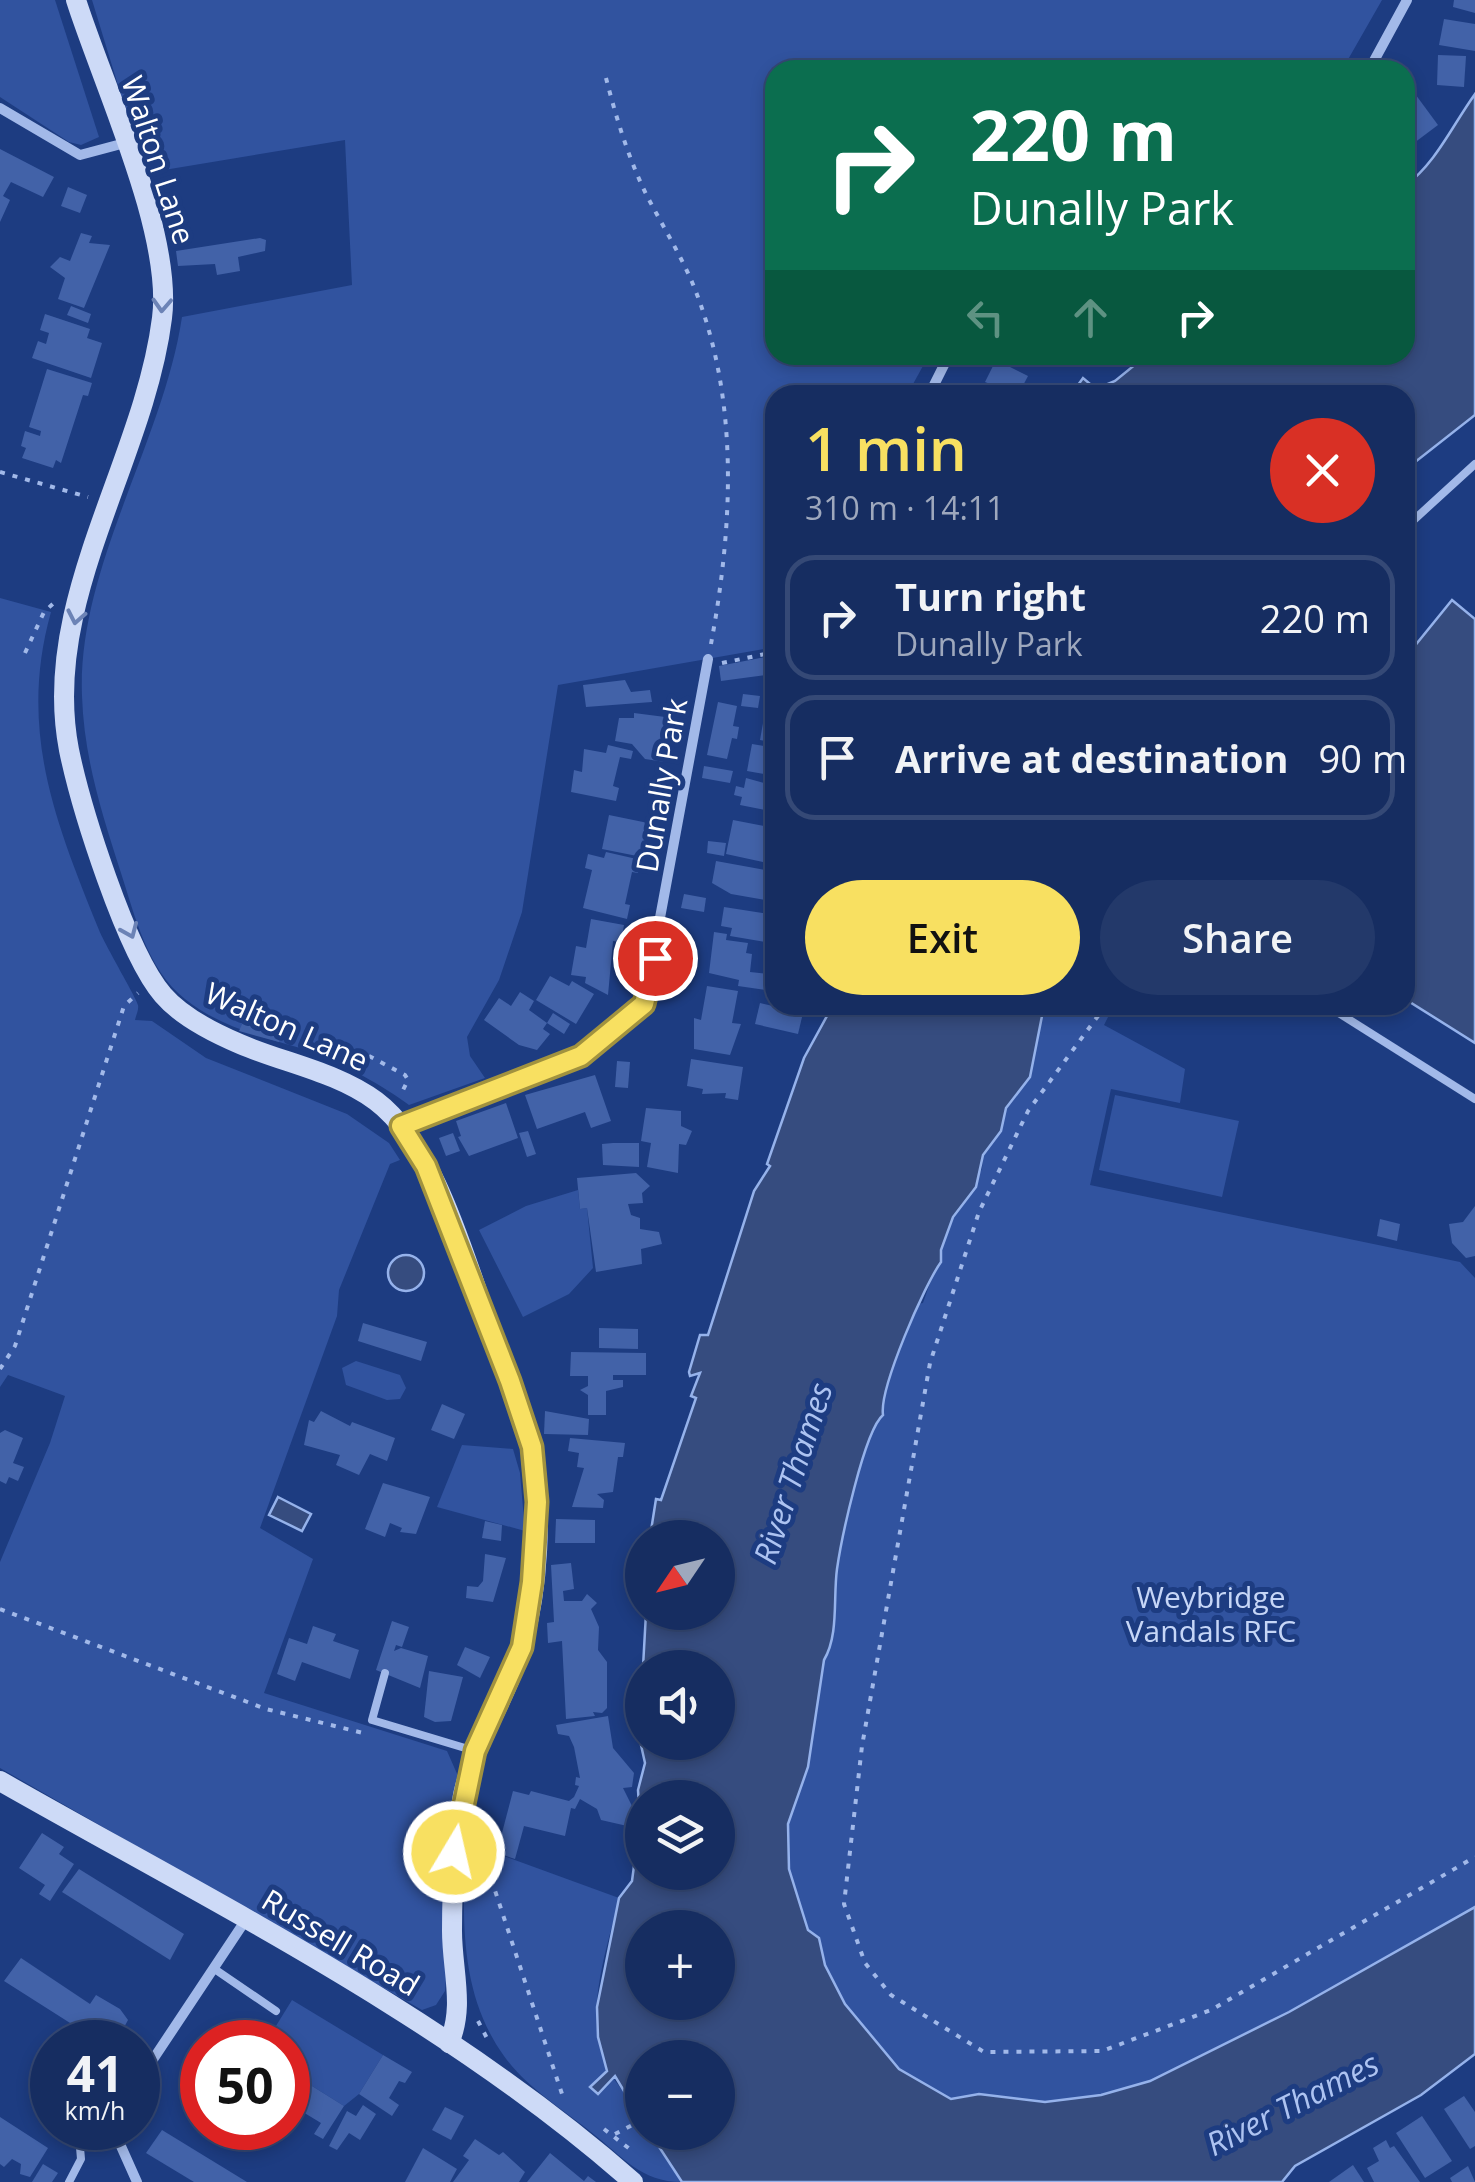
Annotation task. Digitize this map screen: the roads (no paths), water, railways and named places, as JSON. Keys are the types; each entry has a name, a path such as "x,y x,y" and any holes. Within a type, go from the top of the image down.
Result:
{"main road":[{"name":"Walton Lane","path":"76,0 156,237 164,276 162,318 149,378 107,504 76,617 65,680 65,713 82,803 147,970 164,996 186,1014 239,1044 357,1089 395,1119 426,1166 449,1219 532,1447 536,1545 522,1647 475,1751 454,1852 452,1933 459,2021 449,2043"},
{"name":"Russell Road","path":"0,1781 245,1920 449,2043 560,2121 633,2182"}],"street":[{"path":"1375,60 1408,0"},
{"path":"0,108 80,155 124,143"},
{"name":"Dunally Park","path":"395,1119 581,1056 644,1004 708,662"},
{"path":"160,2050 216,1970 245,1920"},
{"path":"123,2150 137,2182"}],"lane":[{"path":"1415,519 1475,464"},
{"path":"1342,1015 1475,1099"},
{"path":"385,1673 372,1720 475,1751"},
{"path":"216,1970 276,2011"},
{"path":"69,2182 81,2159 80,2150"}],"water":[{"path":"1475,94 1475,415 1415,462 1415,385 1106,385 1135,365 1415,365 1415,178"},
{"path":"1452,600 1475,619 1475,1043 1415,1005 1415,646"},
{"name":"River Thames","path":"828,1015 1044,1015 1030,1077 1006,1108 1001,1131 983,1155 976,1187 953,1217 941,1250 941,1262 895,1361 883,1415 868,1442 854,1488 837,1569 834,1628 824,1660 808,1767 788,1824 789,1869 808,1930 819,1938 825,1965 845,2004 899,2069 951,2099 979,2094 1045,2102 1101,2095 1150,2081 1289,2012 1475,1907 1475,2054 1421,2095 1295,2166 1282,2182 682,2182 661,2150 735,2150 735,2040 625,2040 625,2093 615,2076 598,2094 590,2087 607,2071 598,2037 597,2007 619,1898 625,1890 735,1890 735,1780 641,1780 644,1760 735,1760 735,1650 644,1650 645,1630 735,1630 735,1520 653,1520 656,1499 661,1500 696,1398 691,1396 700,1373 690,1376 689,1372 700,1335 708,1335 754,1191 770,1166 767,1164 804,1058"},
{"path":"406,1255 419,1260 424,1273 419,1286 406,1291 393,1286 388,1273 393,1260"},
{"path":"278,1497 311,1514 302,1531 269,1515"}],"park label":[{"name":"Weybridge Vandals RFC","path":"1211,1613"}]}
